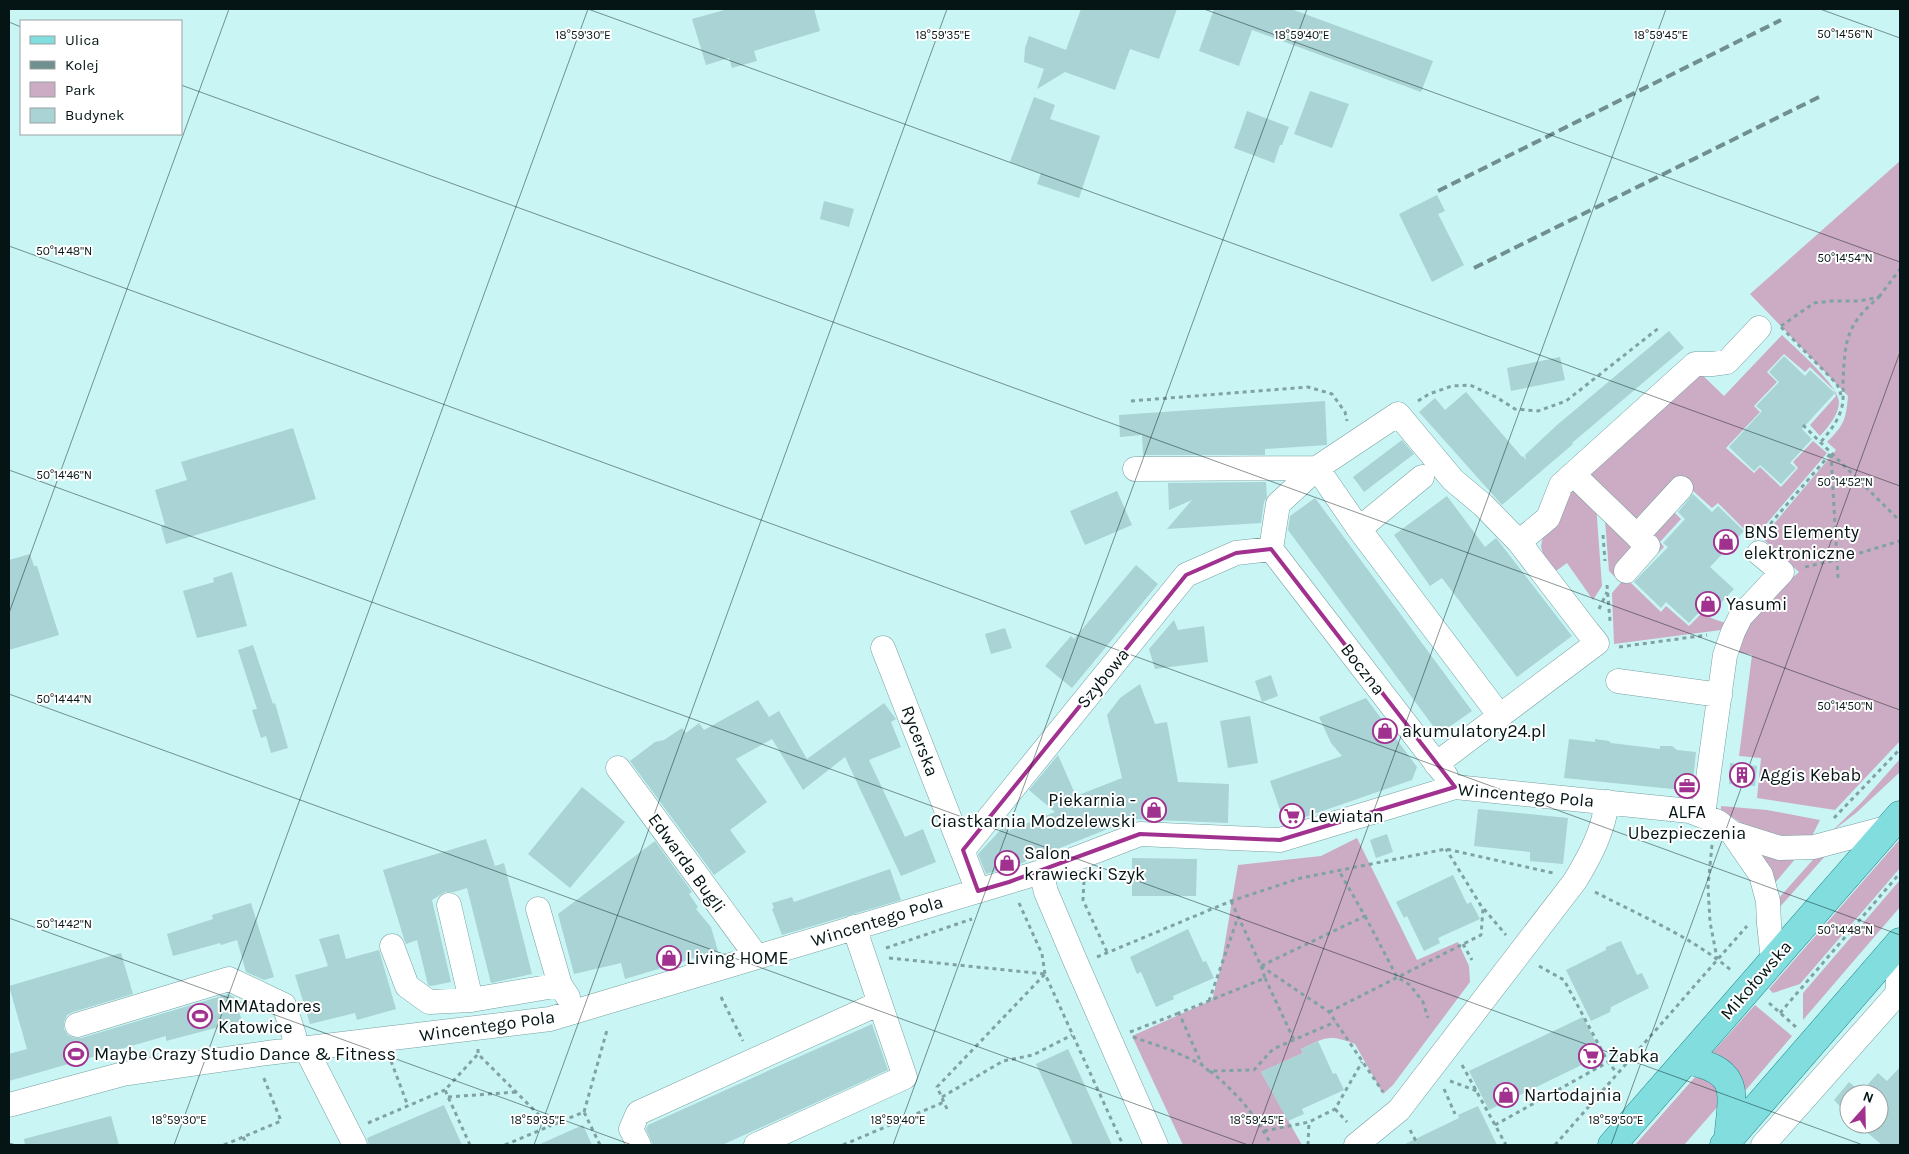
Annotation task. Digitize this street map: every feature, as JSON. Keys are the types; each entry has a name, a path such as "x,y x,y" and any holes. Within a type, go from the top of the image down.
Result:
{"main road":[{"name":"Mikołowska","path":"1612,1145 1895,821"},
{"path":"1726,1143 1900,944"},
{"path":"1686,1060 1711,1066 1722,1073 1728,1081 1731,1091 1726,1143"}],"street":[{"path":"1519,542 1548,518 1561,485 1695,364 1727,362 1770,327"},
{"path":"1271,549 1278,504 1318,468 1398,414 1454,480 1483,505 1519,542 1597,643 1436,764"},
{"path":"1136,469 1318,468"},
{"path":"1318,468 1358,529 1500,716"},
{"path":"1573,474 1648,546 1626,571"},
{"path":"1358,529 1422,477"},
{"path":"1637,536 1681,488"},
{"name":"Boczna","path":"1271,549 1455,787"},
{"name":"Szybowa","path":"963,850 1186,575 1236,553 1271,549"},
{"path":"1759,553 1782,572 1741,616 1733,632 1726,655 1720,695 1716,828 1761,875 1768,901 1773,960"},
{"name":"Rycerska","path":"883,648 978,890"},
{"path":"1618,681 1720,695"},
{"name":"Edwarda Bugli","path":"618,768 757,957"},
{"name":"Wincentego Pola","path":"9,1105 123,1074 300,1050 550,1020 978,890 1044,882 1140,834 1280,840 1455,787 1690,811 1716,828 1780,848 1814,847 1895,821"},
{"name":"Wincentego Pola","path":"1355,1136 1404,1119 1575,882 1594,849 1605,817 1607,802"},
{"path":"1044,882 1077,965 1156,1145"},
{"path":"449,904 471,1000"},
{"path":"538,909 560,985 577,1011"},
{"path":"756,1145 906,1077 854,927"},
{"path":"1763,1145 1898,993 1900,944"},
{"path":"392,946 407,986 429,1002 471,1000 560,985"},
{"path":"77,1024 229,979 284,1006 300,1050 351,1138"},
{"path":"639,1145 631,1129 638,1114 880,1003"}],"path":[{"path":"1820,442 1836,423 1842,408 1844,346 1851,327 1863,311 1879,297 1900,269"},
{"path":"1843,398 1837,384 1770,327 1814,303 1832,300 1859,301 1879,297"},
{"path":"1398,414 1429,394 1452,386 1470,385 1496,397 1515,409 1538,411 1566,401 1660,327"},
{"path":"1131,401 1308,387 1332,394 1345,412 1351,445"},
{"path":"1803,426 1900,521"},
{"path":"1759,553 1760,537 1831,453"},
{"path":"1831,453 1838,578"},
{"path":"1782,572 1836,560 1900,541"},
{"path":"1588,632 1607,592 1626,571"},
{"path":"1612,648 1733,632"},
{"path":"1814,847 1834,818 1900,749"},
{"path":"1716,828 1708,886 1710,922 1717,959"},
{"path":"1077,965 1231,900 1301,878 1446,849 1566,876 1680,936 1717,959"},
{"path":"1446,849 1484,909 1511,942"},
{"path":"1339,871 1397,977 1410,985 1423,1002 1428,1018"},
{"path":"1780,1013 1900,873"},
{"path":"1084,876 1083,900 1107,952"},
{"path":"1010,906 1019,903 1044,882"},
{"path":"1231,900 1294,1040"},
{"path":"1555,1145 1768,901"},
{"path":"1019,903 1042,954 1045,974 1122,1145"},
{"path":"1329,1012 1481,935 1484,909"},
{"path":"1209,1001 1238,916"},
{"path":"1261,966 1365,916"},
{"path":"864,956 973,919"},
{"path":"1463,944 1472,960"},
{"path":"864,956 1045,974"},
{"path":"1532,962 1564,980 1608,1062 1618,1073"},
{"path":"1261,966 1329,1012 1362,1062 1404,1119 1418,1145"},
{"path":"947,1109 938,1087 1045,974"},
{"path":"1266,978 1125,1034 1172,1050 1202,1065 1230,1087 1264,1131 1271,1145"},
{"path":"721,997 753,1061"},
{"path":"1179,1013 1202,1065"},
{"path":"1209,1071 1254,1070 1273,1049 1335,1022"},
{"path":"600,1145 584,1112 607,1030"},
{"path":"942,1097 1004,1062 1034,1055 1072,1034"},
{"path":"477,1044 478,1054 550,1126"},
{"path":"388,1054 408,1106"},
{"path":"351,1138 408,1106 446,1090 478,1054"},
{"path":"1264,1131 1310,1122 1335,1109 1362,1062"},
{"path":"1460,1062 1506,1145"},
{"path":"1496,1125 1608,1062"},
{"path":"1446,1080 1477,1092"},
{"path":"224,1145 281,1121 266,1082"},
{"path":"1441,1084 1455,1114"},
{"path":"446,1090 470,1145"},
{"path":"448,1097 516,1092"},
{"path":"843,1145 944,1102"},
{"path":"1335,1109 1355,1136"},
{"path":"505,1145 584,1112"},
{"path":"1308,1145 1310,1122"},
{"path":"243,1137 247,1145"}],"highlighted area":[{"path":"1271,549 1455,787 1280,840 1140,834 1009,882 978,891 963,850 1186,575 1236,553"}],"green space":[{"path":"1900,161 1900,741 1835,810 1757,798 1761,758 1739,756 1752,655 1735,652 1743,630 1783,586 1799,572 1762,538 1836,450 1827,442 1843,422 1848,396 1750,294"},
{"path":"1782,335 1825,377 1833,389 1810,367 1805,372 1784,354 1767,372 1777,382 1754,406 1760,412 1726,448 1754,473 1760,467 1781,487 1798,468 1793,462 1813,441 1827,453 1756,536 1756,541 1718,503 1712,508 1692,490 1672,510 1681,519 1660,542 1664,547 1630,582 1661,612 1666,606 1689,626 1704,611 1711,618 1731,625 1729,629 1614,644 1612,593 1652,546 1595,491 1602,586 1593,600 1567,563 1556,571 1543,554 1541,546 1543,537 1553,527 1567,486 1696,369 1724,396"},
{"path":"1834,392 1839,403 1838,408 1835,417 1820,436 1810,425 1836,396"},
{"path":"1604,508 1643,546 1615,577 1609,571"},
{"path":"1900,759 1900,772 1856,813 1831,832 1861,803"},
{"path":"1721,806 1767,810 1820,820 1810,840 1800,841 1749,828 1721,810"},
{"path":"1357,838 1417,960 1458,942 1469,966 1470,982 1393,1085 1383,1094 1355,1044 1339,1039 1328,1038 1317,1042 1301,1049 1303,1053 1261,1072 1302,1145 1183,1145 1132,1036 1212,1000 1221,966 1238,865 1321,856"},
{"path":"1900,839 1900,868 1800,984 1773,993 1769,989"},
{"path":"1759,853 1796,858 1774,884"},
{"path":"1818,854 1827,854 1779,908 1777,900"},
{"path":"1900,880 1900,907 1803,1020 1803,993"},
{"path":"1755,1005 1792,1036 1745,1091 1741,1080 1712,1053"},
{"path":"1695,1077 1703,1077 1717,1085 1719,1105 1684,1145 1635,1145"}],"building":[{"path":"728,9 814,9 820,31 754,51 757,61 732,68 729,58 706,65 692,19"},
{"path":"1081,9 1177,9 1159,59 1130,49 1115,90 1065,72 1037,89 1044,69 1024,62 1025,48 1029,36 1066,50"},
{"path":"1214,9 1291,9 1433,61 1421,92 1252,30 1239,66 1199,51"},
{"path":"1310,91 1349,104 1332,148 1294,134"},
{"path":"1034,97 1055,105 1050,119 1100,136 1079,198 1037,184 1041,173 1010,162"},
{"path":"1247,111 1289,127 1274,163 1234,148"},
{"path":"1437,195 1445,211 1438,214 1464,265 1432,282 1399,214"},
{"path":"824,201 854,209 849,227 820,219"},
{"path":"1669,331 1684,348 1502,505 1419,412 1435,398 1445,410 1466,392 1526,460 1525,455 1557,425"},
{"path":"1784,356 1805,376 1810,370 1835,393 1802,429 1812,439 1790,463 1796,468 1781,484 1760,465 1754,471 1729,447 1762,411 1756,406 1779,382 1769,372"},
{"path":"1560,357 1565,380 1511,391 1507,368"},
{"path":"1325,401 1327,445 1265,449 1265,455 1143,455 1142,435 1120,437 1119,415"},
{"path":"293,428 316,499 166,544 161,526 165,525 155,490 187,480 181,462"},
{"path":"1402,440 1414,454 1364,492 1353,477"},
{"path":"1266,482 1267,497 1264,502 1261,523 1167,529 1192,500 1169,510 1168,483"},
{"path":"1117,491 1132,525 1085,545 1070,511"},
{"path":"1693,494 1712,512 1718,506 1744,531 1710,567 1734,589 1718,606 1715,603 1708,611 1704,607 1689,623 1666,602 1661,608 1634,582 1668,547 1663,543 1685,519 1678,512"},
{"path":"1447,496 1485,547 1496,538 1572,636 1517,677 1442,578 1430,586 1394,535"},
{"path":"1315,498 1472,711 1439,734 1288,530 1290,516"},
{"path":"30,554 34,566 37,566 59,635 9,650 9,560"},
{"path":"1136,565 1158,584 1072,688 1045,666 1071,636 1074,639"},
{"path":"232,572 247,626 197,638 183,591 214,582 213,578"},
{"path":"1174,620 1178,630 1204,626 1208,662 1155,669 1149,649"},
{"path":"1005,628 1012,648 991,654 985,634"},
{"path":"253,645 273,704 275,703 288,748 271,753 266,736 261,738 252,710 257,709 238,650"},
{"path":"1271,675 1278,696 1262,702 1255,681"},
{"path":"1140,684 1155,724 1167,722 1178,782 1229,784 1228,823 1133,819 1017,865 986,874 978,854 1006,824 1008,831 1055,812 1029,790 1058,755 1076,796 1122,778 1107,715 1120,698"},
{"path":"1366,698 1417,767 1412,780 1285,824 1270,781 1342,756 1331,743 1319,717"},
{"path":"758,700 769,717 779,711 807,759 884,703 896,719 891,722 901,747 869,760 905,837 923,829 936,862 901,876 845,757 803,790 772,739 736,759 767,802 730,830 746,852 714,875 630,761 655,742 664,740 682,728 686,733 699,723 704,730"},
{"path":"1250,716 1258,763 1228,768 1220,721"},
{"path":"1569,739 1595,742 1595,739 1611,743 1660,749 1660,746 1672,746 1677,750 1696,752 1692,791 1564,778"},
{"name":"Aggis Kebab","path":"1730,763 1757,766 1755,786 1729,784"},
{"path":"582,787 625,822 570,888 528,854"},
{"path":"1478,809 1568,818 1563,864 1530,861 1530,852 1474,846"},
{"path":"1387,834 1393,852 1376,858 1370,840"},
{"path":"486,839 495,866 504,863 532,974 491,983 467,888 454,892 445,892 432,900 451,982 428,985 417,940 406,944 383,870"},
{"path":"655,841 692,892 689,894 698,907 696,909 711,927 718,951 625,979 621,963 574,974 558,914"},
{"path":"1132,858 1197,859 1196,896 1132,896"},
{"path":"890,869 901,900 782,935 772,909 774,908 772,903 792,897 794,902"},
{"path":"1453,875 1467,904 1471,902 1480,919 1438,938 1440,943 1424,951 1407,916 1404,918 1396,902"},
{"path":"251,903 274,977 264,980 246,972 237,940 173,956 167,934 213,919 212,915"},
{"path":"1188,929 1203,962 1206,961 1214,978 1173,996 1174,999 1156,1007 1141,972 1137,974 1130,957"},
{"path":"339,934 346,959 379,950 396,1009 357,1020 355,1013 310,1024 295,975 328,966 319,939"},
{"path":"1621,941 1637,975 1642,973 1649,988 1611,1007 1610,1012 1591,1021 1566,970 1606,950 1606,947"},
{"path":"121,953 133,994 67,1015 64,1029 68,1035 74,1038 81,1038 228,994 234,997 242,1021 166,1041 166,1036 9,1081 9,1054 27,1049 9,986"},
{"path":"1583,1017 1602,1055 1489,1110 1469,1071"},
{"path":"872,1024 888,1070 722,1145 653,1145 646,1129 648,1125"},
{"path":"1318,1041 1333,1074 1336,1073 1344,1090 1302,1109 1304,1114 1288,1121 1261,1072 1303,1053 1301,1049"},
{"path":"1068,1049 1112,1145 1073,1145 1036,1064"},
{"path":"1900,1067 1900,1145 1882,1145 1869,1134 1889,1134 1889,1084 1868,1084 1878,1073 1887,1081"},
{"path":"1839,1094 1839,1105 1834,1100"},
{"path":"444,1105 462,1145 369,1145 367,1138"},
{"path":"1478,1106 1497,1145 1403,1145 1459,1118 1458,1115"},
{"path":"111,1116 119,1145 25,1145 24,1139"},
{"path":"583,1125 592,1145 538,1145"}],"railway":[{"path":"1438,191 1781,20"},
{"path":"1474,268 1821,96"}],"place":[{"name":"BNS Elementy elektroniczne","path":"1726,542"},
{"name":"Yasumi","path":"1708,604"},
{"name":"akumulatory24.pl","path":"1385,731"},
{"name":"Aggis Kebab","path":"1742,775"},
{"name":"ALFA Ubezpieczenia","path":"1687,786"},
{"name":"Piekarnia - Ciastkarnia Modzelewski","path":"1154,810"},
{"name":"Lewiatan","path":"1292,816"},
{"name":"Salon krawiecki Szyk","path":"1007,863"},
{"name":"Living HOME","path":"669,958"},
{"name":"MMAtadores Katowice","path":"200,1016"},
{"name":"Maybe Crazy Studio Dance & Fitness","path":"76,1054"},
{"name":"Żabka","path":"1591,1056"},
{"name":"Nartodajnia","path":"1506,1095"}]}
